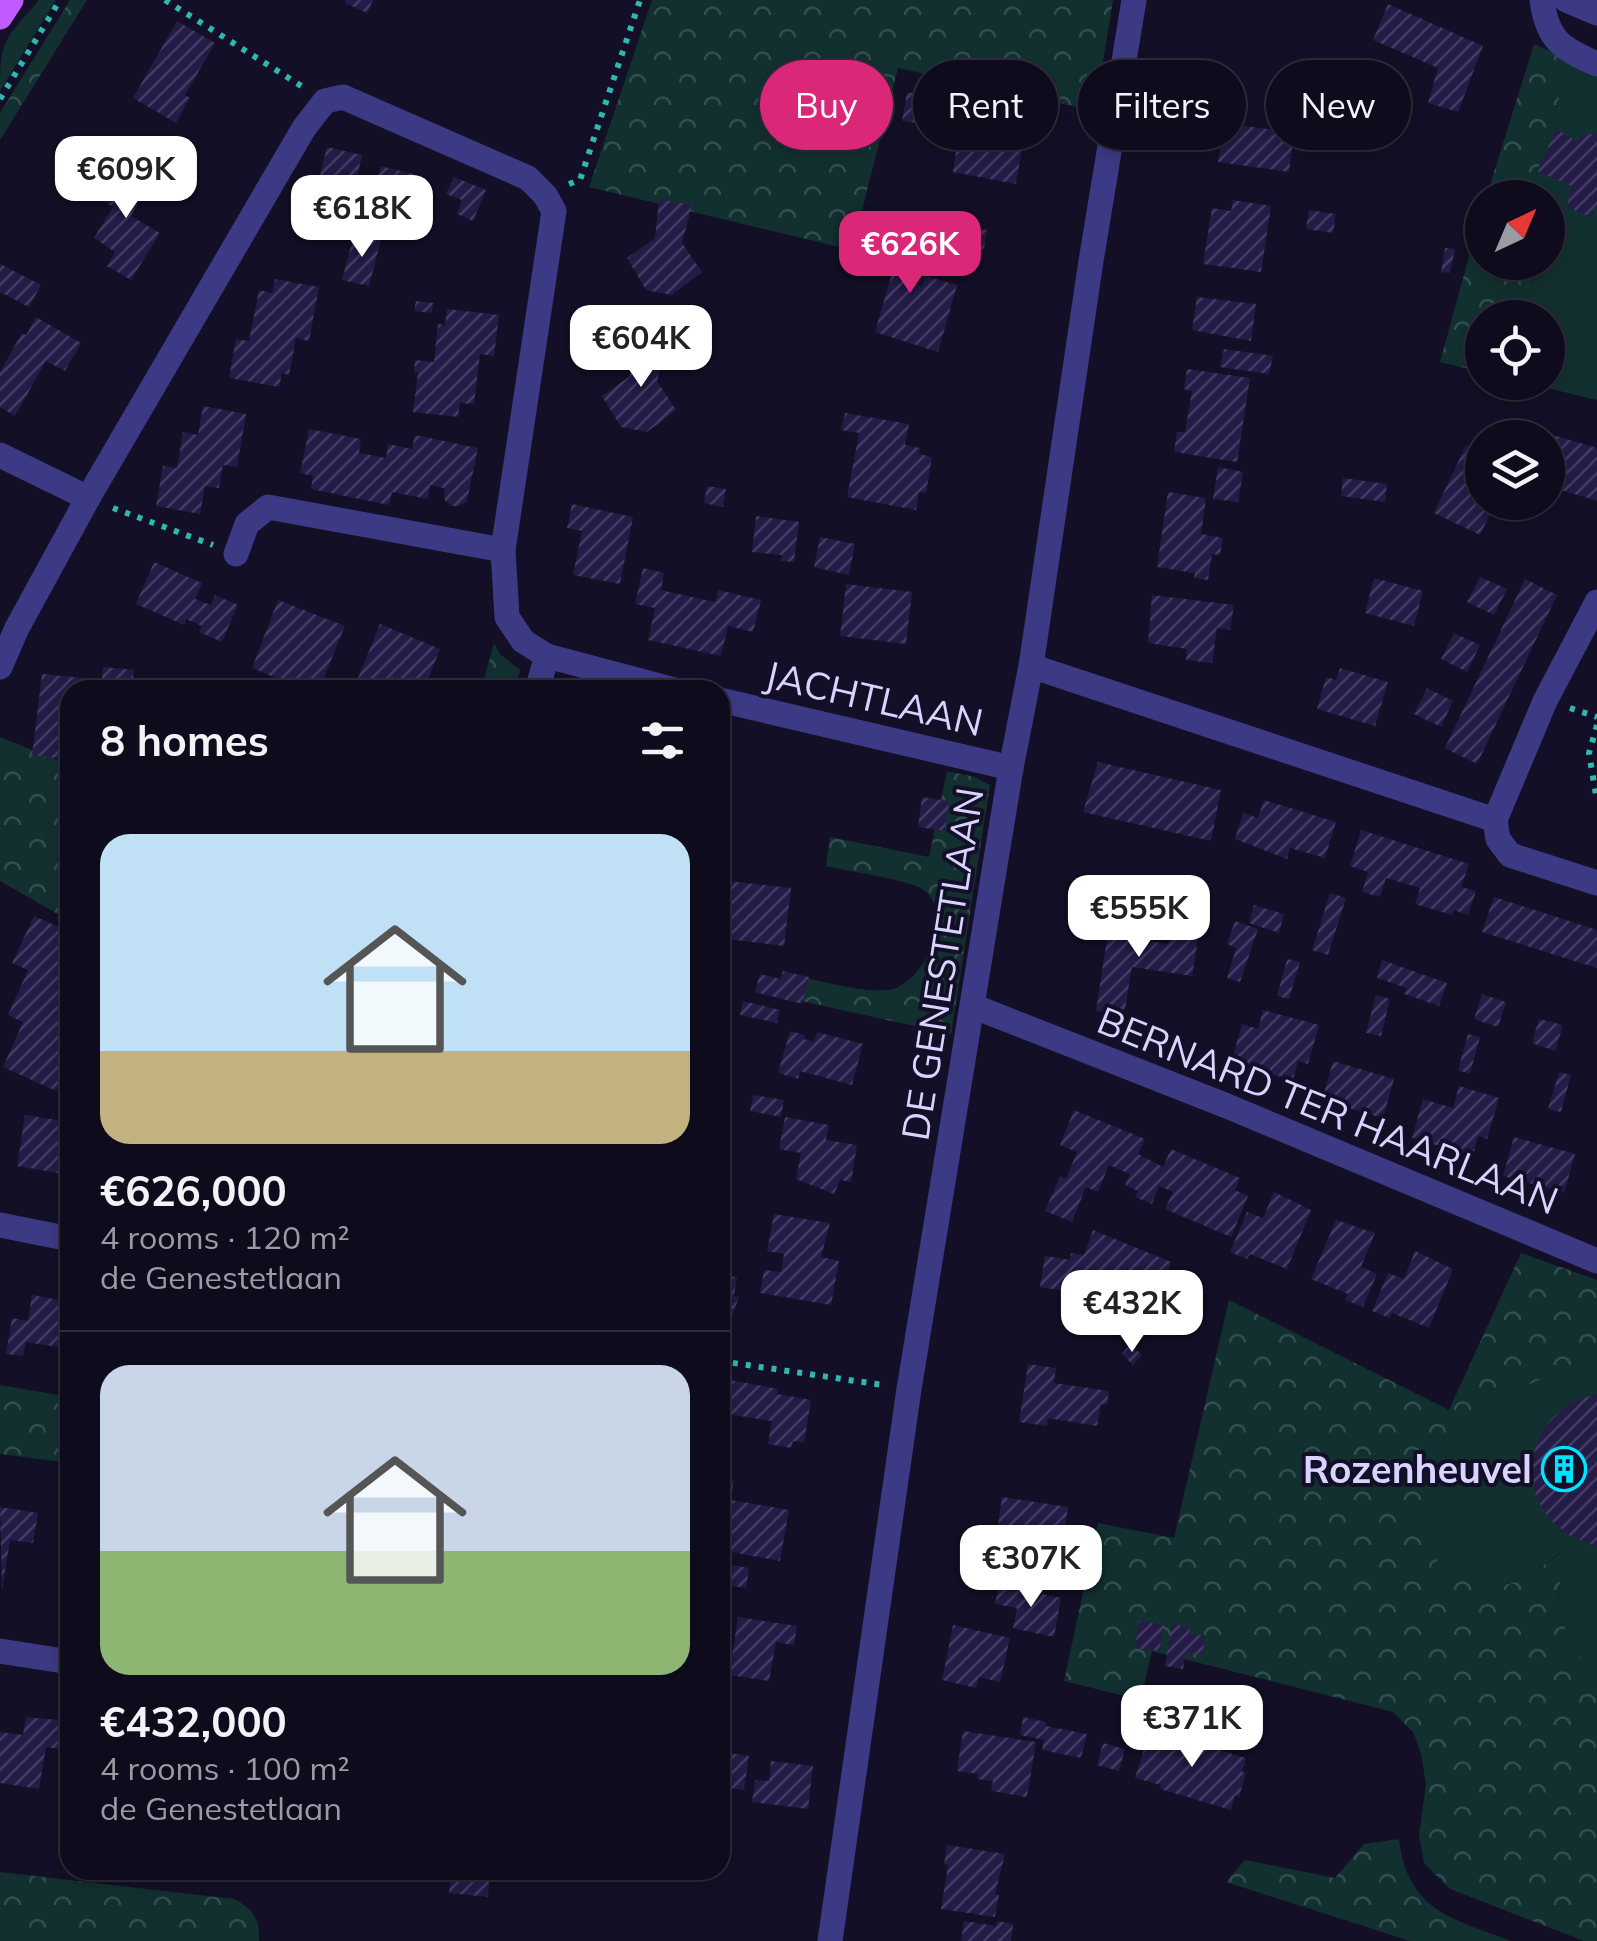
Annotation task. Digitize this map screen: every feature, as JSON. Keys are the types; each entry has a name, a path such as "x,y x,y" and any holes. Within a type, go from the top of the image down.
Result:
{"main road":[{"path":"0,17 10,0"}],"street":[{"name":"DE GENESTETLAAN","path":"830,1941 909,1389 1031,666 1134,0"},
{"path":"1542,0 1554,38 1567,51 1597,64"},
{"path":"1566,0 1597,13"},
{"path":"0,667 88,498 294,144 325,101 343,98 528,178 546,195 554,211 503,550 507,617 523,641 548,656 638,680"},
{"path":"0,455 88,498"},
{"path":"236,554 246,524 268,507 503,550"},
{"path":"1597,602 1545,701 1496,820 1498,839 1510,855 1597,883"},
{"path":"540,680 548,656"},
{"path":"1031,666 1496,820"},
{"name":"JACHTLAAN","path":"730,702 1012,768"},
{"name":"BERNARD TER HAARLAAN","path":"975,1007 1227,1106 1597,1261"},
{"path":"0,1225 60,1237"},
{"path":"0,1651 60,1660"}],"path":[{"path":"0,100 60,0"},
{"path":"165,0 325,101"},
{"path":"546,195 580,180 640,0"},
{"path":"88,498 236,554"},
{"path":"1597,724 1589,753 1597,801"},
{"path":"730,1362 909,1389"}],"green space":[{"path":"39,0 56,0 0,91 3,49"},
{"path":"70,0 87,0 0,140 0,113"},
{"path":"652,0 1113,0 1103,60 1078,60 1078,107 1058,103 1058,60 913,60 913,71 898,68 893,88 893,60 760,60 760,150 877,150 852,250 589,187"},
{"path":"1534,44 1570,60 1535,180 1492,180"},
{"path":"1570,60 1597,72 1597,400 1565,392 1565,300 1528,300 1534,280 1565,280 1565,180 1535,180"},
{"path":"1465,271 1465,280 1534,280 1528,300 1465,300 1465,368 1440,362"},
{"path":"494,643 500,654 520,670 518,680 484,680"},
{"path":"0,737 60,761 60,915 0,881"},
{"path":"947,771 990,785 951,1034 778,996 787,974 851,988 888,990 913,976 924,963 936,931 937,915 924,890 893,879 826,866 830,837 929,857"},
{"path":"1521,1253 1597,1280 1597,1364 1532,1384 1473,1421 1444,1460 1434,1485 1428,1535 1435,1557 1450,1573 1474,1583 1493,1585 1521,1579 1577,1542 1561,1578 1559,1605 1573,1645 1597,1679 1597,1941 1584,1941 1450,1889 1424,1863 1419,1835 1426,1785 1421,1753 1413,1732 1393,1712 1152,1651 1143,1689 1133,1698 1064,1681 1098,1523 1174,1538 1229,1300 1449,1410"},
{"path":"1597,1364 1597,1679 1573,1647 1560,1608 1560,1581 1576,1543 1520,1579 1506,1584 1473,1583 1449,1573 1434,1556 1428,1535 1428,1510 1445,1459 1473,1421 1500,1400 1532,1383"},
{"path":"0,1385 60,1395 60,1462 0,1454"},
{"path":"1399,1839 1412,1882 1436,1909 1511,1941 1410,1941 1226,1882 1245,1860 1335,1878 1364,1844"},
{"path":"0,1872 234,1899 254,1916 259,1941 0,1941"}],"building":[{"path":"373,0 367,13 345,3"},
{"path":"1388,4 1483,46 1458,112 1428,103 1438,68 1373,40"},
{"path":"177,21 215,43 185,95 190,98 176,123 133,98"},
{"path":"907,92 913,93 913,123 902,121"},
{"path":"1246,126 1266,129 1266,150 1292,150 1289,172 1218,162 1220,150 1246,150"},
{"path":"1556,129 1578,142 1581,136 1597,133 1597,204 1591,217 1567,207 1572,186 1565,180 1538,172"},
{"path":"327,147 362,155 346,227 302,216 307,194 315,196"},
{"path":"956,150 1022,150 1016,184 953,172"},
{"path":"123,161 153,179 131,216 160,233 131,280 107,266 115,252 94,238 113,207 100,199"},
{"path":"381,166 422,176 417,197 424,198 420,213 427,215 421,238 368,224 373,205 368,204"},
{"path":"454,177 486,190 473,221 457,214 462,200 446,194"},
{"path":"659,199 692,205 682,243 702,272 672,295 646,290 627,258 655,238"},
{"path":"1233,200 1271,206 1261,272 1203,264 1212,208 1231,211"},
{"path":"1309,210 1336,214 1333,233 1306,229"},
{"path":"953,225 987,230 984,250 950,245"},
{"path":"354,234 381,240 369,286 342,280"},
{"path":"872,238 923,246 910,282 922,286 925,276 957,285 938,352 875,332 892,273 864,266"},
{"path":"1445,248 1455,249 1450,273 1441,272"},
{"path":"0,264 41,285 29,307 0,292"},
{"path":"275,279 319,287 309,341 296,338 289,375 282,373 279,387 229,378 236,339 249,341 259,290 272,293"},
{"path":"1197,297 1256,304 1251,341 1192,330"},
{"path":"416,301 433,303 432,313 414,311"},
{"path":"447,309 499,315 494,356 480,354 474,404 460,403 458,417 413,412 418,372 414,372 415,360 434,362 438,324 445,325"},
{"path":"36,317 81,343 65,371 46,361 15,416 0,407 0,372"},
{"path":"634,337 667,343 657,381 676,410 647,432 621,427 602,396 630,376"},
{"path":"1224,349 1273,356 1269,374 1220,367"},
{"path":"1187,369 1250,378 1237,462 1174,452 1177,432 1185,432 1192,391 1184,389"},
{"path":"203,406 246,414 237,467 223,465 219,488 205,486 200,514 156,506 163,466 177,468 183,432 198,435"},
{"path":"845,413 909,424 905,445 920,448 919,454 932,457 926,493 919,492 916,510 847,497 859,433 841,430"},
{"path":"309,429 361,439 359,453 386,458 388,444 412,449 415,435 478,448 467,501 452,506 445,501 444,488 430,485 428,499 392,492 389,505 311,489 313,476 300,473"},
{"path":"1565,438 1597,448 1597,501 1565,491"},
{"path":"1465,447 1465,520 1487,520 1480,535 1434,513"},
{"path":"1218,467 1243,472 1238,502 1213,499"},
{"path":"1343,478 1387,484 1385,502 1341,496"},
{"path":"707,486 726,489 723,507 704,503"},
{"path":"1168,492 1206,498 1201,534 1223,538 1220,555 1212,554 1208,580 1194,578 1195,573 1157,567"},
{"path":"572,504 633,517 620,584 573,575 582,531 567,528"},
{"path":"756,516 799,522 794,562 781,561 782,555 752,552"},
{"path":"820,537 855,544 849,575 814,567"},
{"path":"154,562 202,583 195,599 211,605 215,595 238,605 222,642 199,632 202,626 186,619 184,625 136,604"},
{"path":"643,568 664,573 661,590 715,602 718,590 761,600 753,632 728,626 721,656 648,640 655,608 635,604"},
{"path":"1480,577 1507,589 1494,615 1467,602"},
{"path":"1374,578 1423,591 1414,626 1365,613"},
{"path":"1525,579 1557,595 1477,764 1445,748"},
{"path":"846,584 912,592 906,644 840,636"},
{"path":"1152,595 1234,605 1230,630 1217,628 1212,663 1186,660 1187,649 1148,643"},
{"path":"278,600 345,626 323,680 281,680 252,668"},
{"path":"380,624 440,649 428,680 357,680"},
{"path":"1454,633 1480,645 1467,672 1441,659"},
{"path":"103,667 134,670 133,680 102,680"},
{"path":"1340,668 1388,682 1375,726 1317,709 1326,677 1336,680"},
{"path":"42,674 84,678 60,680 60,759 32,755"},
{"path":"1427,688 1453,701 1441,727 1414,714"},
{"path":"1098,762 1221,790 1211,841 1083,812"},
{"path":"922,797 949,801 945,831 918,827"},
{"path":"1264,800 1336,822 1325,858 1290,848 1287,859 1235,839 1243,813 1258,818"},
{"path":"1361,830 1469,864 1461,887 1476,891 1468,915 1454,910 1452,915 1415,904 1420,888 1386,878 1380,897 1362,892 1368,872 1350,866"},
{"path":"730,881 791,888 784,946 730,939"},
{"path":"1330,893 1346,898 1328,955 1312,950"},
{"path":"1494,897 1597,930 1597,968 1482,932"},
{"path":"1254,905 1284,914 1279,933 1249,923"},
{"path":"1111,912 1131,915 1130,920 1139,921 1136,939 1168,944 1171,928 1199,933 1192,976 1132,967 1124,1015 1096,1011"},
{"path":"34,916 60,928 60,1082 56,1091 3,1067 23,1022 8,1015 28,970 12,963"},
{"path":"1235,921 1258,929 1240,982 1227,978 1236,948 1227,944"},
{"path":"1287,959 1300,962 1289,999 1277,996"},
{"path":"1382,960 1447,983 1439,1006 1404,994 1407,988 1377,978"},
{"path":"783,971 809,977 802,1004 755,992 760,974 781,979"},
{"path":"1482,994 1506,1002 1498,1027 1474,1019"},
{"path":"1376,995 1390,999 1381,1036 1366,1033"},
{"path":"743,1001 780,1010 777,1023 740,1015"},
{"path":"1263,1010 1319,1025 1308,1064 1298,1061 1293,1080 1231,1063 1242,1024 1258,1029"},
{"path":"1539,1019 1563,1025 1555,1051 1532,1043"},
{"path":"790,1031 814,1042 817,1032 863,1044 852,1085 800,1071 798,1079 778,1073"},
{"path":"1468,1034 1480,1037 1470,1074 1458,1070"},
{"path":"1333,1061 1394,1079 1383,1118 1322,1101"},
{"path":"1559,1072 1571,1075 1561,1112 1548,1109"},
{"path":"1459,1086 1499,1098 1487,1139 1478,1136 1473,1156 1412,1138 1423,1099 1453,1108"},
{"path":"753,1095 784,1100 781,1117 750,1111"},
{"path":"1074,1110 1145,1139 1138,1154 1163,1167 1171,1149 1240,1178 1235,1190 1248,1196 1231,1237 1165,1209 1173,1192 1159,1186 1152,1204 1135,1197 1138,1191 1125,1185 1130,1174 1109,1165 1098,1192 1086,1187 1072,1222 1045,1211 1060,1176 1066,1179 1077,1152 1060,1145"},
{"path":"25,1115 60,1120 60,1173 17,1166"},
{"path":"785,1117 829,1125 826,1140 857,1145 851,1182 840,1180 834,1194 796,1179 801,1153 779,1149"},
{"path":"1514,1137 1575,1154 1564,1193 1503,1176"},
{"path":"1274,1192 1311,1210 1287,1269 1250,1254 1247,1259 1230,1252 1247,1212 1263,1218"},
{"path":"774,1214 830,1223 821,1257 839,1261 831,1305 760,1293 764,1270 781,1272 784,1254 767,1251"},
{"path":"1336,1220 1375,1233 1361,1267 1377,1274 1363,1307 1345,1300 1348,1294 1311,1279"},
{"path":"1093,1230 1171,1262 1156,1312 1141,1310 1144,1290 1135,1288 1130,1322 1083,1315 1086,1294 1040,1287 1045,1256 1070,1260 1071,1253 1084,1255"},
{"path":"1415,1251 1453,1269 1429,1328 1392,1313 1390,1318 1372,1311 1388,1273 1404,1279"},
{"path":"730,1276 737,1277 734,1296 739,1297 730,1322"},
{"path":"32,1295 60,1300 60,1347 26,1342 23,1356 6,1354 12,1318 28,1321"},
{"path":"1130,1344 1142,1355 1133,1365 1122,1354"},
{"path":"1028,1364 1056,1368 1054,1383 1109,1391 1107,1405 1101,1404 1097,1426 1048,1418 1047,1426 1019,1422"},
{"path":"730,1380 811,1400 804,1443 793,1441 791,1448 768,1444 772,1421 730,1415"},
{"name":"Rozenheuvel","path":"1597,1394 1597,1547 1569,1535 1550,1520 1536,1497 1531,1465 1538,1439 1551,1419 1572,1402"},
{"path":"730,1479 734,1480 731,1500 789,1510 780,1561 730,1552"},
{"path":"1002,1497 1068,1507 1063,1542 1056,1542 1052,1572 1028,1568 1032,1537 997,1533"},
{"path":"0,1507 38,1513 33,1543 10,1540 2,1590"},
{"path":"730,1565 749,1568 746,1588 730,1586"},
{"path":"999,1585 1061,1598 1054,1637 1013,1628 1017,1608 995,1604"},
{"path":"738,1617 797,1626 794,1645 776,1642 769,1681 730,1675"},
{"path":"1139,1621 1164,1625 1159,1651 1135,1648"},
{"path":"1172,1624 1190,1627 1189,1633 1205,1636 1202,1655 1186,1653 1183,1669 1165,1666"},
{"path":"953,1625 1010,1638 1000,1682 979,1677 976,1688 942,1680"},
{"path":"26,1717 60,1720 60,1749 46,1747 39,1789 0,1783 0,1732 23,1735"},
{"path":"1023,1717 1087,1734 1081,1758 1042,1750 1044,1740 1020,1735"},
{"path":"1150,1729 1246,1758 1242,1772 1246,1773 1231,1810 1135,1778"},
{"path":"963,1731 1036,1742 1027,1797 991,1791 993,1781 957,1771"},
{"path":"1103,1743 1125,1749 1119,1771 1097,1765"},
{"path":"730,1753 749,1756 744,1790 730,1788"},
{"path":"771,1761 813,1766 808,1809 752,1802 755,1780 769,1781"},
{"path":"947,1845 1005,1854 995,1894 999,1895 995,1917 941,1909"},
{"path":"450,1880 489,1880 488,1897 449,1893"},
{"path":"964,1921 996,1926 997,1921 1013,1924 1011,1941 961,1941"}],"place":[{"name":"Rozenheuvel","path":"1564,1469"}]}
